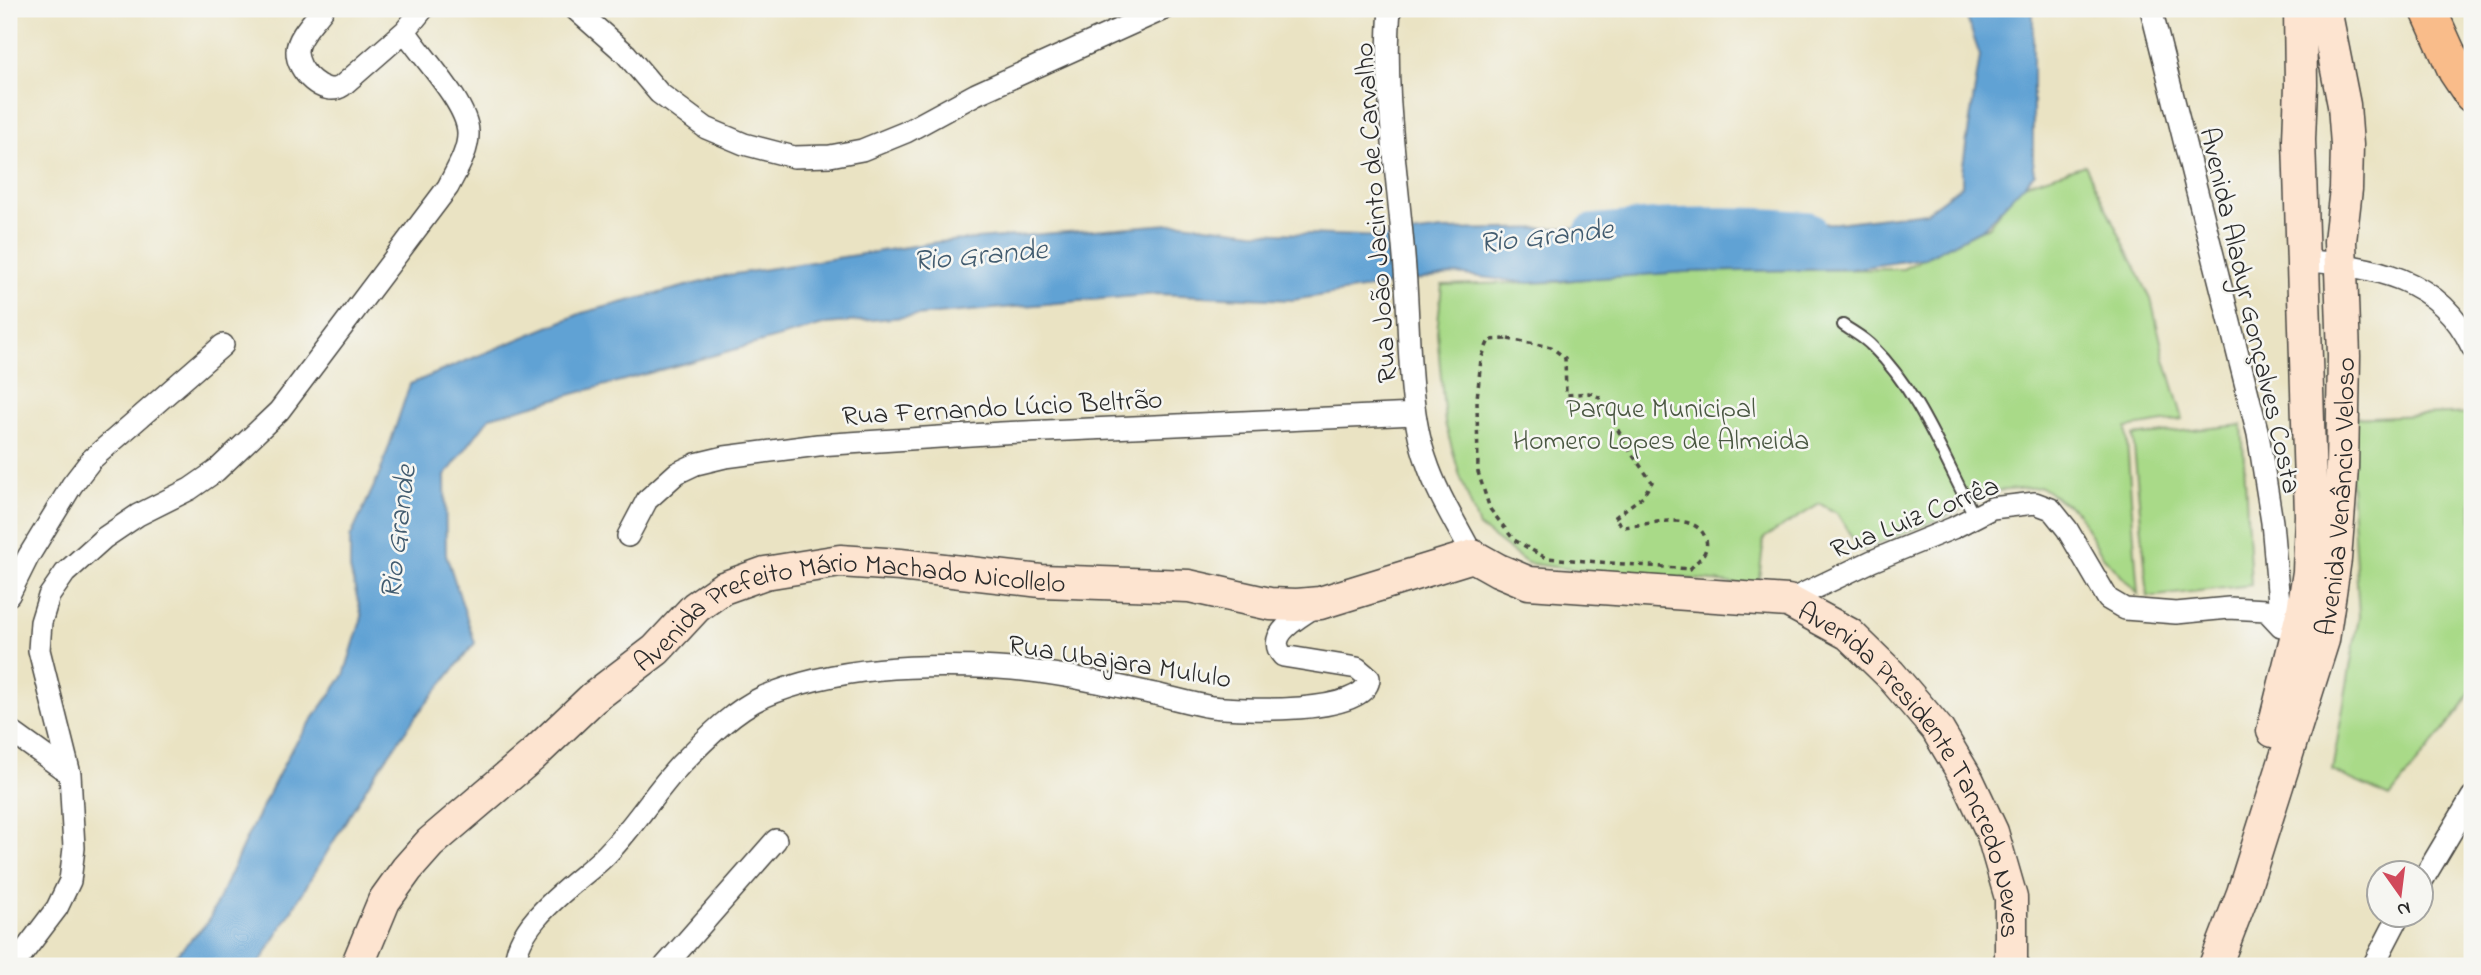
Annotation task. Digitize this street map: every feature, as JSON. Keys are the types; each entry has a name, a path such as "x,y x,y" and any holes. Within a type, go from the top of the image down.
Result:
{"main road":[{"path":"2428,9 2456,71 2472,96"}],"street":[{"path":"323,9 300,41 297,55 309,75 327,90 336,90 342,86 405,31 423,9"},
{"path":"575,9 626,54 659,93 706,128 744,144 794,157 830,156 873,146 906,132 976,94 1164,9"},
{"name":"Rua João Jacinto de Carvalho","path":"1390,9 1390,101 1415,414"},
{"name":"Avenida Aladyr Gonçalves Costa","path":"2151,9 2258,434 2272,522 2301,630"},
{"name":"Avenida Venâncio Veloso","path":"2215,966 2243,893 2301,630 2309,572 2311,515 2299,140 2301,9"},
{"name":"Avenida Venâncio Veloso","path":"2201,966 2255,798 2301,630 2335,559 2342,468 2344,356 2340,241 2346,189 2347,145 2344,105 2325,9"},
{"path":"13,966 57,908 69,881 74,848 70,774 39,650 41,622 50,596 65,573 104,538 138,515 190,489 216,471 279,411 448,187 462,159 468,132 464,115 434,68 405,31"},
{"path":"2301,85 2339,84"},
{"path":"2303,260 2389,273 2422,289 2441,303 2466,333 2472,347"},
{"path":"9,595 28,557 72,485 92,459 223,345"},
{"path":"1415,414 1425,460 1473,556"},
{"name":"Rua Fernando Lúcio Beltrão","path":"628,536 648,500 677,472 725,457 818,445 975,434 1415,414"},
{"name":"Rua Luiz Corrêa","path":"1787,601 1992,508 2035,503 2051,509 2067,530 2108,599 2125,609 2176,613 2229,608 2266,610 2301,630"},
{"name":"Avenida Presidente Tancredo Neves","path":"1473,556 1529,583 1787,601 1849,634 1890,674 1937,729 1968,781 1992,832 2011,898 2011,966"},
{"name":"Avenida Prefeito Mário Machado Nicollelo","path":"357,966 384,901 430,843 532,756 593,698 656,650 696,607 723,588 765,573 840,561 1041,582 1189,586 1270,604 1297,606 1320,603 1473,556"},
{"name":"Rua Ubajara Mululo","path":"515,966 515,959 523,941 538,915 604,856 681,765 735,715 762,698 806,683 851,673 918,667 1000,668 1077,678 1212,707 1310,708 1365,691 1369,678 1357,668 1283,656 1279,652 1277,637 1320,603"},
{"path":"9,730 70,774"},
{"path":"2434,860 2472,797"},
{"path":"664,966 776,840"},
{"path":"2372,966 2391,930"}],"lane":[{"path":"1843,325 1872,345 1894,370 1914,400 1975,517"}],"path":[{"path":"1507,339 1551,347 1565,358 1566,395 1589,393 1599,397 1631,453 1652,482 1643,496 1614,518 1624,527 1678,521 1690,523 1702,531 1707,541 1706,552 1690,569 1546,558 1514,540 1490,509 1478,472 1477,399 1481,359 1489,341 1507,339"}],"green space":[{"name":"Parque Municipal Homero Lopes de Almeida","path":"2085,165 2151,299 2183,419 2126,428 2138,594 2102,555 2077,512 2041,487 1996,491 1952,514 1860,551 1837,513 1820,504 1764,538 1758,587 1527,563 1479,527 1459,473 1445,423 1437,332 1442,285 1559,282 1643,272 1903,269 1989,226 2018,186"},
{"path":"2472,413 2472,688 2460,710 2390,797 2332,771 2359,616 2347,418"},
{"path":"2242,425 2251,585 2148,597 2133,436"}],"water":[{"path":"1964,9 2033,9 2035,173 1982,229 1925,258 1851,269 1686,272 1530,283 1456,274 1293,300 1157,294 827,324 490,417 445,476 446,554 475,643 416,716 369,783 258,966 165,966 208,922 291,750 344,675 362,617 350,569 350,538 380,473 410,384 582,313 729,275 938,242 1182,223 1253,232 1386,237 1442,230 1837,223 1926,212 1962,185 1980,56"}],"waterway":[{"name":"Rio Grande","path":"1591,231 1700,224 1809,228"}]}
